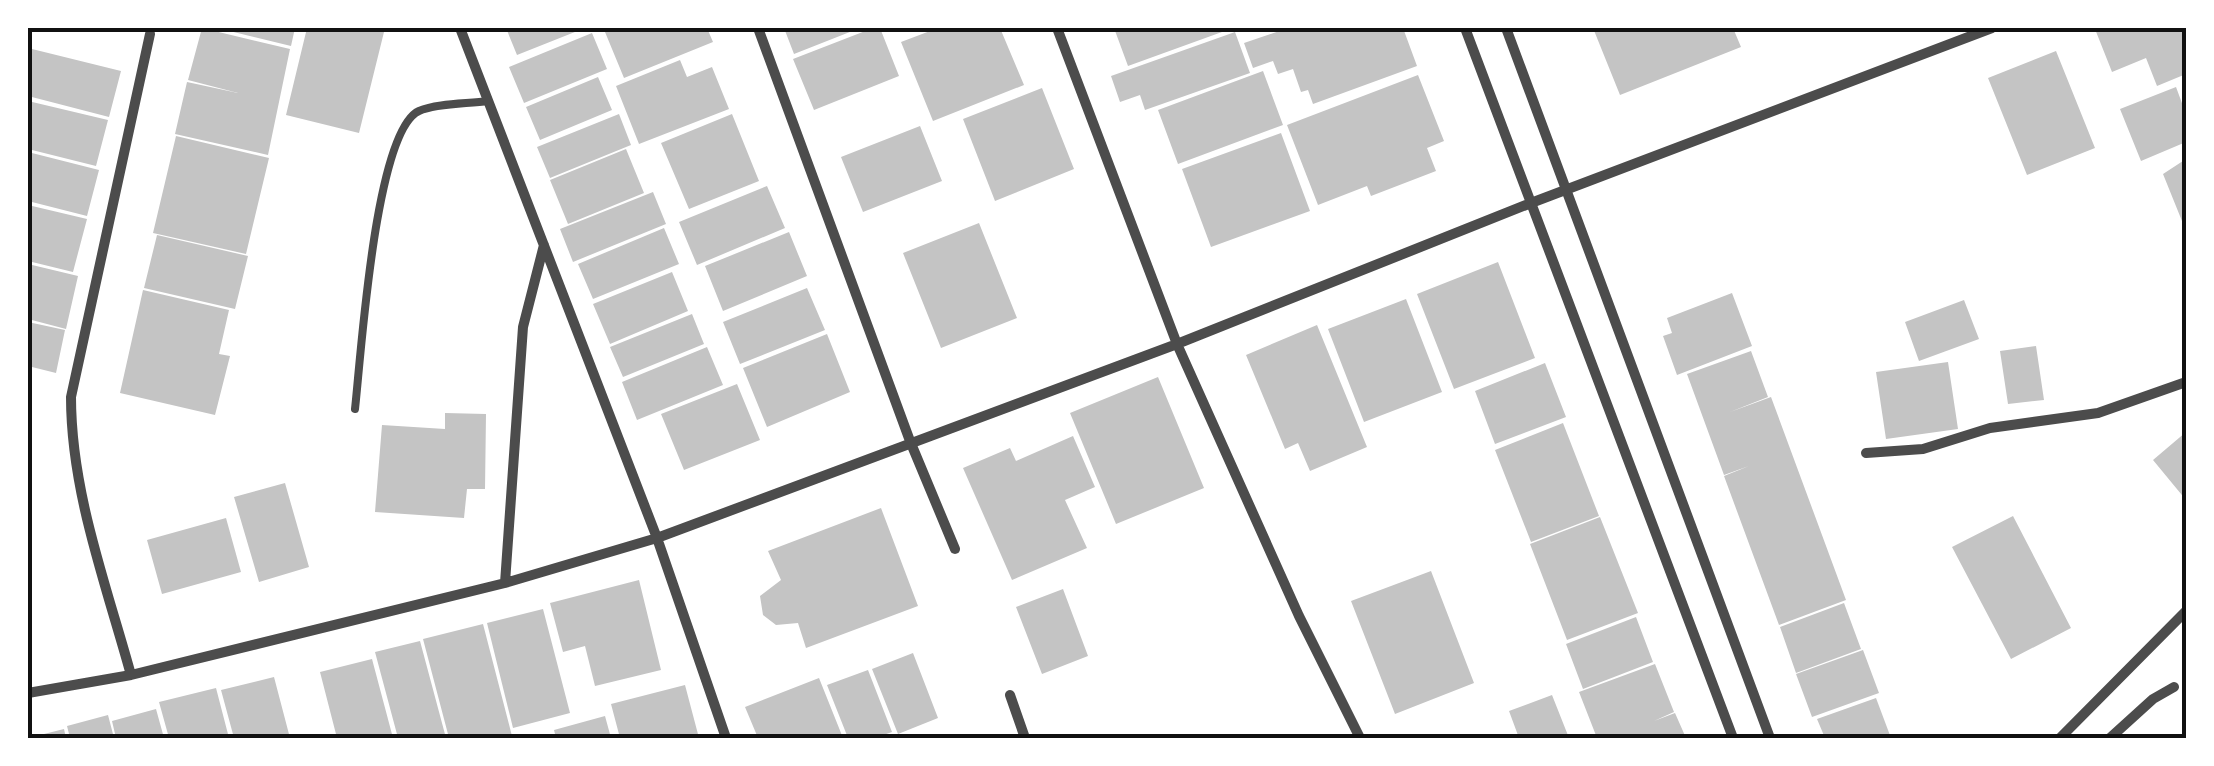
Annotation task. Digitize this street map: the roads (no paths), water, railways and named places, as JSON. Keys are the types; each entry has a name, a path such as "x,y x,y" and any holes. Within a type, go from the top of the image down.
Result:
{"street":[{"path":"460,28 658,538 726,738"},
{"path":"758,28 910,441 955,549"},
{"path":"1057,28 1178,344 1299,616 1360,738"},
{"path":"1466,28 1733,738"},
{"path":"1506,28 1696,530 1770,738"},
{"path":"28,693 131,674 505,583 658,538 1178,344 1531,202 1567,192 1992,28"},
{"path":"131,674 77,479 71,446 71,397 150,34"},
{"path":"505,583 522,327 544,244"},
{"path":"1866,452 1922,449 1990,428 2098,413 2186,382"},
{"path":"2060,738 2186,611"},
{"path":"2110,738 2152,699 2174,687"},
{"path":"1010,694 1025,738"}],"lane":[{"path":"355,409 378,210 401,126 419,111 488,101"}]}
